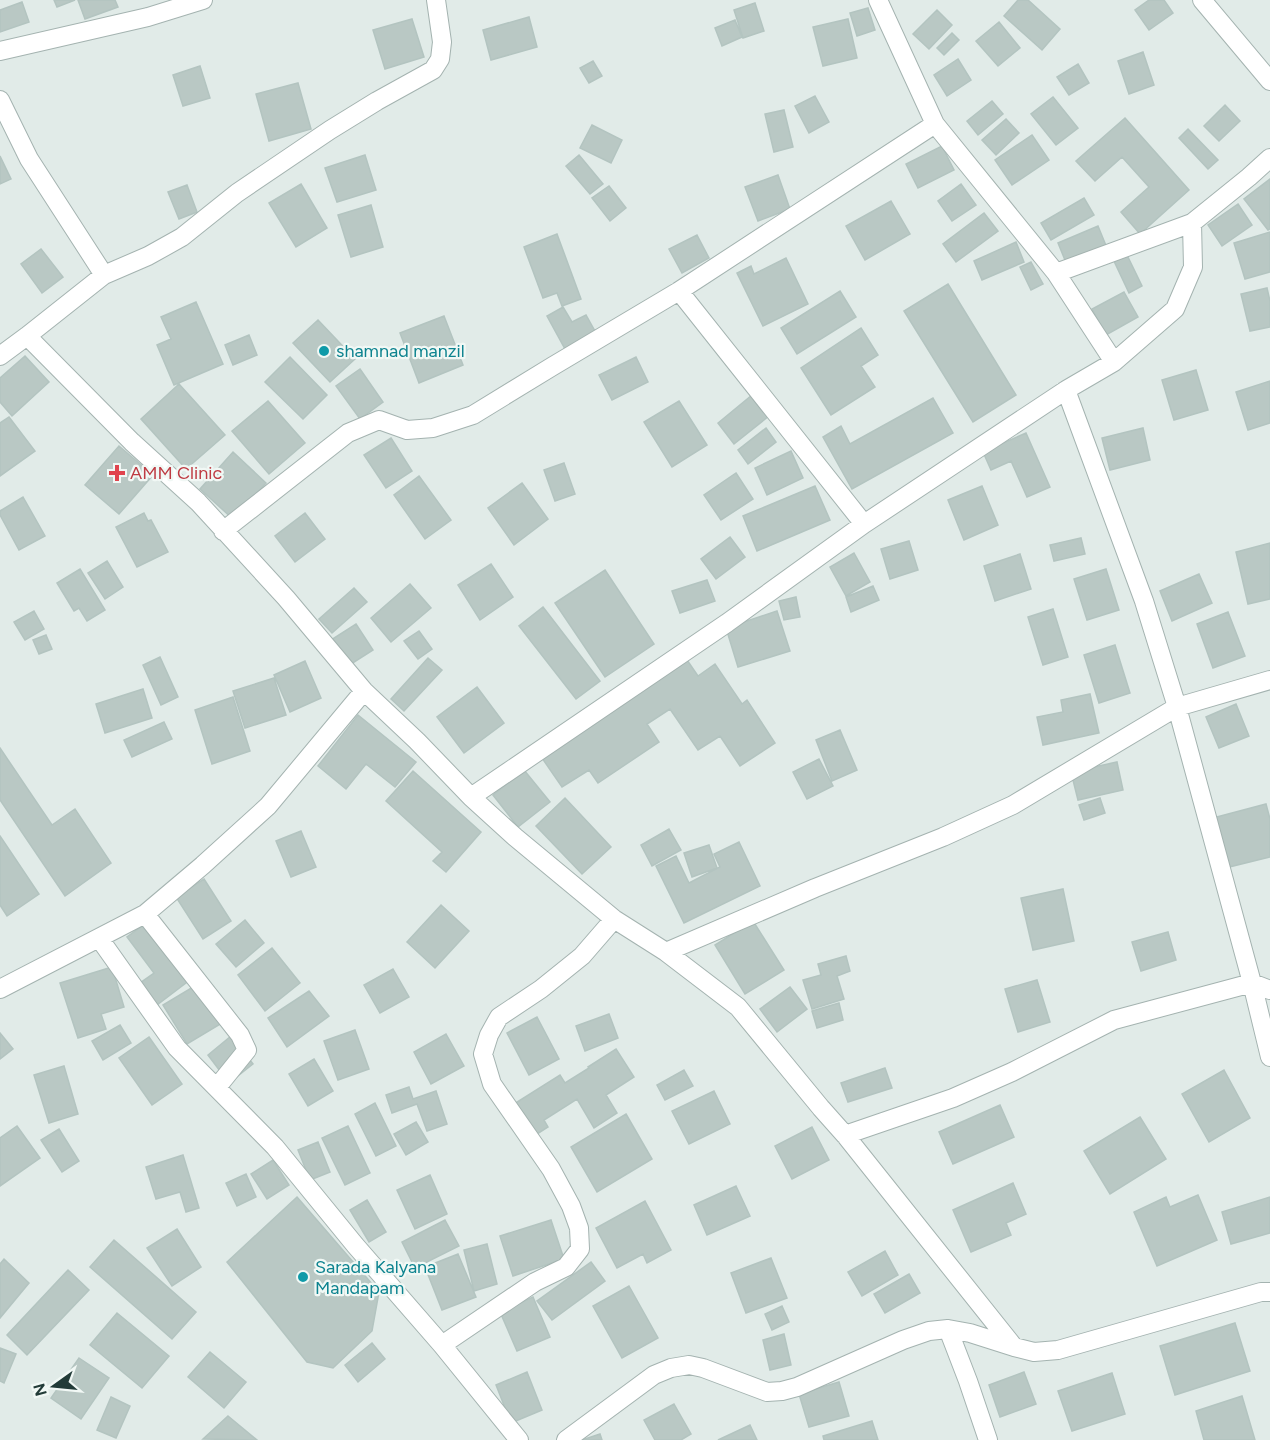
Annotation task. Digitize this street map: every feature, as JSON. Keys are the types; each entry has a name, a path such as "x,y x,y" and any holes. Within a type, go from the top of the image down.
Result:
{"street":[{"path":"0,51 148,17 203,0"},
{"path":"0,356 104,275 148,256 183,237 237,193 330,130 377,100 433,70 440,59 442,42 436,0"},
{"path":"878,0 935,124 1056,273 1114,362"},
{"path":"1202,0 1270,81"},
{"path":"0,100 29,159 104,275"},
{"path":"223,531 348,433 379,420 407,430 434,428 473,415 680,291 935,124"},
{"path":"1056,273 1192,223 1270,158"},
{"path":"471,797 727,623 864,524 1066,390 1114,362 1175,309 1193,267 1192,223"},
{"path":"680,291 864,524"},
{"path":"27,336 132,442 198,502 286,598 364,691 471,797 515,837 614,919 666,952 738,1007 820,1108 845,1135 1014,1347"},
{"path":"1066,390 1144,601 1178,707 1270,1057"},
{"path":"666,952 1013,805 1178,707 1270,680"},
{"path":"0,988 145,914 268,806 364,691"},
{"path":"145,914 240,1035 247,1050 222,1081"},
{"path":"441,1345 535,1282 566,1267 580,1249 579,1228 571,1206 551,1169 492,1084 483,1054 489,1035 499,1017 541,989 582,956 614,919"},
{"path":"99,939 177,1048 275,1147 519,1440"},
{"path":"845,1135 953,1098 1012,1072 1114,1020 1252,983 1270,990"},
{"path":"566,1440 654,1375 671,1368 689,1365 767,1392 782,1391 797,1387 929,1331 948,1329 970,1333 1034,1352 1058,1350 1261,1292 1270,1292"},
{"path":"948,1329 988,1440"}],"building":[{"path":"54,0 75,0 57,7"},
{"path":"78,0 115,0 118,7 85,19"},
{"path":"1018,0 1028,0 1060,29 1042,50 1004,16"},
{"path":"1149,0 1164,0 1173,13 1149,30 1135,10"},
{"path":"22,2 29,22 0,32 0,10"},
{"path":"755,3 764,31 743,38 734,10"},
{"path":"868,8 875,30 857,36 850,13"},
{"path":"937,10 952,25 929,49 913,34"},
{"path":"529,17 537,47 491,60 483,30"},
{"path":"412,19 424,57 385,69 373,30"},
{"path":"848,19 857,58 823,66 813,27"},
{"path":"735,20 742,37 722,46 715,28"},
{"path":"999,22 1020,48 998,66 976,41"},
{"path":"952,33 959,40 944,55 937,48"},
{"path":"1143,52 1154,85 1129,94 1118,61"},
{"path":"958,59 971,80 947,96 934,75"},
{"path":"593,61 602,76 589,83 580,68"},
{"path":"1078,64 1089,83 1069,95 1057,77"},
{"path":"200,66 210,98 183,106 173,75"},
{"path":"298,83 311,129 269,141 256,94"},
{"path":"815,96 829,122 809,133 795,106"},
{"path":"1053,97 1078,128 1056,145 1031,114"},
{"path":"992,101 1003,114 978,135 967,121"},
{"path":"1225,105 1240,121 1219,141 1204,126"},
{"path":"784,110 793,147 774,152 765,114"},
{"path":"1125,118 1189,190 1140,234 1121,212 1149,187 1122,157 1095,181 1076,161"},
{"path":"1006,119 1019,133 996,155 982,140"},
{"path":"592,125 622,140 611,163 580,148"},
{"path":"1188,129 1218,160 1208,169 1179,138"},
{"path":"1032,135 1049,160 1012,185 995,160"},
{"path":"942,146 954,170 918,188 906,164"},
{"path":"365,155 376,190 337,202 325,168"},
{"path":"579,155 603,184 590,194 566,166"},
{"path":"0,156 11,179 0,184"},
{"path":"778,175 790,209 758,221 745,187"},
{"path":"1270,179 1270,229 1268,230 1244,199"},
{"path":"301,184 327,228 296,247 269,203"},
{"path":"961,184 976,205 952,221 938,201"},
{"path":"187,185 197,212 179,219 168,192"},
{"path":"609,186 626,208 610,221 592,198"},
{"path":"1084,198 1094,215 1051,240 1041,223"},
{"path":"891,201 910,234 865,260 846,226"},
{"path":"1238,204 1252,225 1222,246 1208,225"},
{"path":"371,205 383,247 351,257 338,215"},
{"path":"984,213 998,231 956,262 943,244"},
{"path":"1098,226 1107,248 1067,265 1058,243"},
{"path":"1270,232 1270,272 1245,279 1234,243"},
{"path":"557,234 581,299 562,306 557,293 543,298 524,247"},
{"path":"697,235 709,258 682,273 669,249"},
{"path":"1016,242 1024,262 982,280 974,261"},
{"path":"41,249 63,277 42,293 21,264"},
{"path":"1127,255 1142,286 1129,293 1114,261"},
{"path":"786,258 808,304 763,326 737,273 751,266 754,274"},
{"path":"1031,262 1043,284 1031,290 1020,267"},
{"path":"948,284 1016,395 973,422 904,311"},
{"path":"1267,288 1270,301 1270,327 1250,331 1241,294"},
{"path":"840,291 856,317 797,354 781,328"},
{"path":"1124,292 1138,317 1106,335 1092,309"},
{"path":"196,302 223,364 174,385 157,345 171,339 161,317"},
{"path":"563,307 572,322 586,315 596,333 565,349 547,316"},
{"path":"444,316 463,365 419,383 400,333"},
{"name":"shamnad manzil","path":"318,320 355,359 330,382 293,343"},
{"path":"861,328 878,355 861,366 875,387 831,415 801,368"},
{"path":"249,335 257,355 233,365 225,345"},
{"path":"25,356 49,382 12,416 0,402 0,378"},
{"path":"290,357 327,395 303,419 265,382"},
{"path":"636,357 648,382 612,400 599,375"},
{"path":"360,369 383,402 360,419 336,386"},
{"path":"1196,370 1208,410 1174,420 1162,380"},
{"path":"1270,381 1270,423 1248,430 1236,392"},
{"path":"179,384 225,435 186,469 141,419"},
{"path":"752,395 769,416 734,444 718,423"},
{"path":"933,398 953,433 852,489 823,437 841,426 850,444"},
{"path":"268,401 305,443 269,474 232,431"},
{"path":"679,401 707,445 672,467 644,422"},
{"path":"9,417 35,451 0,476 0,423"},
{"path":"766,428 776,442 748,464 738,450"},
{"path":"1143,428 1150,460 1110,470 1102,438"},
{"path":"1026,433 1050,487 1027,497 1011,461 991,470 983,452"},
{"path":"391,438 412,471 386,488 364,455"},
{"path":"119,446 153,475 119,514 85,485"},
{"path":"791,451 803,478 767,495 755,468"},
{"path":"233,452 266,483 234,520 200,489"},
{"path":"564,463 575,494 555,501 544,470"},
{"path":"736,473 753,499 721,520 704,495"},
{"path":"419,476 451,520 425,539 394,495"},
{"path":"522,483 548,519 514,545 488,508"},
{"path":"815,486 830,520 757,551 743,516"},
{"path":"982,486 998,525 964,540 948,500"},
{"path":"23,497 45,536 19,550 0,511"},
{"path":"144,513 148,521 151,520 168,552 137,567 116,527"},
{"path":"305,513 325,539 295,562 275,536"},
{"path":"730,537 745,557 716,579 701,559"},
{"path":"1081,538 1085,554 1054,561 1050,545"},
{"path":"909,541 918,570 890,579 881,549"},
{"path":"1270,543 1270,599 1248,604 1236,552"},
{"path":"854,553 870,582 846,596 830,567"},
{"path":"1020,554 1031,589 995,601 984,566"},
{"path":"107,561 123,587 105,599 88,573"},
{"path":"491,564 513,597 480,620 458,585"},
{"path":"80,569 105,610 87,621 79,608 74,611 57,583"},
{"path":"1106,569 1119,610 1087,620 1074,579"},
{"path":"605,570 654,644 605,677 555,603"},
{"path":"1199,574 1212,603 1172,621 1160,591"},
{"path":"707,580 715,601 680,613 672,591"},
{"path":"410,584 431,608 391,642 371,618"},
{"path":"873,586 879,600 851,612 846,597"},
{"path":"354,588 367,602 332,633 319,619"},
{"path":"796,597 800,617 784,620 779,601"},
{"path":"543,607 600,681 576,699 519,626"},
{"path":"1053,609 1068,657 1043,665 1028,617"},
{"path":"34,611 44,629 25,640 14,622"},
{"path":"777,611 790,651 738,667 726,628"},
{"path":"1228,612 1245,656 1213,668 1197,624"},
{"path":"356,624 373,650 348,666 331,640"},
{"path":"419,631 432,649 418,659 404,641"},
{"path":"46,635 52,649 39,654 33,640"},
{"path":"1115,645 1130,693 1099,703 1084,655"},
{"path":"160,657 178,697 161,705 143,665"},
{"path":"428,658 442,670 404,711 391,699"},
{"path":"687,660 698,676 715,664 742,704 747,700 775,743 740,766 720,736 698,750 670,709 647,724 659,742 598,783 589,770 562,787 542,758"},
{"path":"305,661 321,698 290,712 274,675"},
{"path":"274,678 286,715 245,728 233,691"},
{"path":"477,687 504,723 464,753 437,717"},
{"path":"143,689 152,718 105,733 96,704"},
{"path":"1090,694 1099,733 1043,745 1037,717 1063,712 1061,700"},
{"path":"233,697 250,751 212,764 195,710"},
{"path":"1236,704 1249,736 1219,748 1206,717"},
{"path":"358,715 416,762 395,787 366,764 346,789 318,766"},
{"path":"164,722 172,739 132,757 124,740"},
{"path":"840,730 857,770 832,781 816,740"},
{"path":"0,748 52,825 75,809 111,863 65,896 0,800"},
{"path":"819,759 833,786 807,799 793,772"},
{"path":"1117,762 1123,790 1078,800 1071,772"},
{"path":"524,770 550,802 518,827 493,795"},
{"path":"413,771 481,832 446,872 433,861 442,852 386,801"},
{"path":"565,798 611,847 582,874 536,826"},
{"path":"1100,798 1105,813 1084,820 1079,805"},
{"path":"1266,804 1270,819 1270,857 1221,869 1209,819"},
{"path":"669,829 681,850 652,866 641,845"},
{"path":"301,831 316,867 291,877 276,841"},
{"path":"0,836 39,894 7,916 0,905"},
{"path":"739,842 760,886 684,923 656,866 676,856 689,883 720,867 714,854"},
{"path":"709,845 717,868 692,877 684,853"},
{"path":"204,879 231,921 203,939 176,897"},
{"path":"1063,889 1074,941 1033,950 1021,898"},
{"path":"441,905 469,931 435,968 407,942"},
{"path":"153,918 195,976 157,1005 140,983 154,973 127,937"},
{"path":"245,920 264,943 236,967 216,944"},
{"path":"753,921 784,970 745,994 715,945"},
{"path":"1168,932 1176,960 1141,971 1132,942"},
{"path":"272,948 300,983 265,1011 238,975"},
{"path":"846,956 850,971 837,976 844,999 812,1009 803,980 821,975 818,964"},
{"path":"112,967 124,1007 101,1014 106,1029 78,1038 60,983"},
{"path":"393,969 409,997 380,1013 364,985"},
{"path":"1037,980 1050,1022 1018,1032 1005,989"},
{"path":"198,984 222,1023 187,1044 163,1005"},
{"path":"790,987 807,1009 777,1032 760,1009"},
{"path":"309,991 329,1016 287,1047 268,1018"},
{"path":"839,1003 843,1020 817,1028 812,1011"},
{"path":"609,1014 618,1038 585,1051 576,1026"},
{"path":"537,1017 559,1059 529,1075 507,1033"},
{"path":"120,1025 131,1043 103,1060 92,1041"},
{"path":"355,1030 369,1069 338,1080 324,1041"},
{"path":"0,1033 13,1049 0,1059"},
{"path":"446,1034 464,1066 431,1084 414,1052"},
{"path":"231,1036 253,1064 229,1083 208,1055"},
{"path":"149,1037 182,1084 152,1105 119,1058"},
{"path":"616,1049 634,1077 606,1095 617,1113 594,1128 577,1099 544,1120 548,1127 534,1136 514,1104 560,1075 565,1083"},
{"path":"314,1059 333,1091 308,1106 289,1074"},
{"path":"64,1066 78,1114 49,1123 34,1075"},
{"path":"885,1068 892,1088 848,1102 841,1083"},
{"path":"684,1070 693,1086 665,1100 657,1085"},
{"path":"1224,1070 1250,1118 1209,1142 1182,1094"},
{"path":"409,1087 413,1099 436,1091 447,1124 427,1131 417,1104 392,1113 386,1095"},
{"path":"714,1091 730,1124 689,1144 672,1111"},
{"path":"375,1103 396,1146 376,1156 355,1114"},
{"path":"1000,1105 1014,1137 953,1164 939,1132"},
{"path":"626,1114 652,1159 597,1192 571,1147"},
{"path":"1140,1117 1166,1159 1110,1194 1084,1151"},
{"path":"416,1122 428,1142 406,1155 394,1134"},
{"path":"17,1126 40,1158 0,1186 0,1138"},
{"path":"348,1126 370,1173 345,1185 322,1138"},
{"path":"812,1127 829,1160 792,1179 775,1146"},
{"path":"59,1129 79,1161 62,1172 41,1140"},
{"path":"318,1142 330,1172 310,1180 298,1150"},
{"path":"183,1155 199,1208 186,1212 180,1192 156,1199 146,1167"},
{"path":"273,1160 289,1185 267,1199 251,1174"},
{"path":"246,1174 256,1197 237,1206 226,1183"},
{"path":"430,1175 447,1214 415,1229 397,1190"},
{"path":"1013,1183 1026,1214 1006,1223 1011,1235 971,1252 953,1210"},
{"path":"736,1186 750,1216 707,1235 694,1205"},
{"path":"1198,1195 1217,1240 1157,1266 1134,1212 1166,1197 1170,1207"},
{"name":"Sarada Kalyana Mandapam","path":"297,1197 379,1292 372,1331 333,1368 307,1362 227,1262"},
{"path":"1270,1197 1270,1233 1231,1244 1222,1212"},
{"path":"367,1200 386,1232 369,1242 350,1210"},
{"path":"645,1201 671,1250 647,1263 643,1254 617,1268 596,1228"},
{"path":"445,1220 459,1246 415,1268 402,1242"},
{"path":"551,1220 564,1259 513,1276 500,1236"},
{"path":"177,1229 201,1267 172,1286 147,1248"},
{"path":"114,1240 196,1312 172,1339 90,1267"},
{"path":"487,1244 497,1284 474,1291 464,1250"},
{"path":"885,1251 898,1275 862,1296 848,1272"},
{"path":"458,1254 476,1297 442,1310 425,1267"},
{"path":"771,1258 787,1298 746,1313 731,1273"},
{"path":"4,1259 29,1283 0,1318 0,1264"},
{"path":"591,1262 605,1281 552,1320 537,1301"},
{"path":"68,1270 89,1290 27,1355 7,1335"},
{"path":"909,1274 920,1293 885,1313 874,1294"},
{"path":"629,1286 658,1338 622,1358 593,1306"},
{"path":"533,1297 550,1337 517,1351 500,1312"},
{"path":"782,1306 789,1322 772,1330 765,1314"},
{"path":"117,1313 169,1356 142,1388 90,1345"},
{"path":"1235,1323 1250,1371 1175,1395 1160,1346"},
{"path":"784,1334 791,1365 770,1370 763,1340"},
{"path":"372,1343 385,1359 358,1382 345,1365"},
{"path":"0,1348 16,1354 4,1383 0,1381"},
{"path":"210,1352 246,1382 224,1408 188,1377"},
{"path":"79,1358 109,1378 81,1419 51,1398"},
{"path":"527,1372 542,1410 511,1423 496,1385"},
{"path":"1024,1372 1036,1404 1000,1417 989,1385"},
{"path":"1112,1373 1125,1414 1072,1431 1058,1391"},
{"path":"839,1382 849,1416 809,1427 799,1394"},
{"path":"1242,1396 1255,1440 1204,1440 1196,1411"},
{"path":"111,1397 130,1406 116,1438 97,1430"},
{"path":"674,1404 691,1434 681,1440 655,1440 644,1420"},
{"path":"228,1416 257,1440 203,1439"},
{"path":"872,1421 878,1440 824,1440 823,1436"},
{"path":"750,1425 757,1440 718,1440"},
{"path":"600,1434 602,1440 582,1440"}],"place":[{"name":"shamnad manzil","path":"324,351"},
{"name":"AMM Clinic","path":"117,473"},
{"name":"Sarada Kalyana Mandapam","path":"303,1277"}]}
